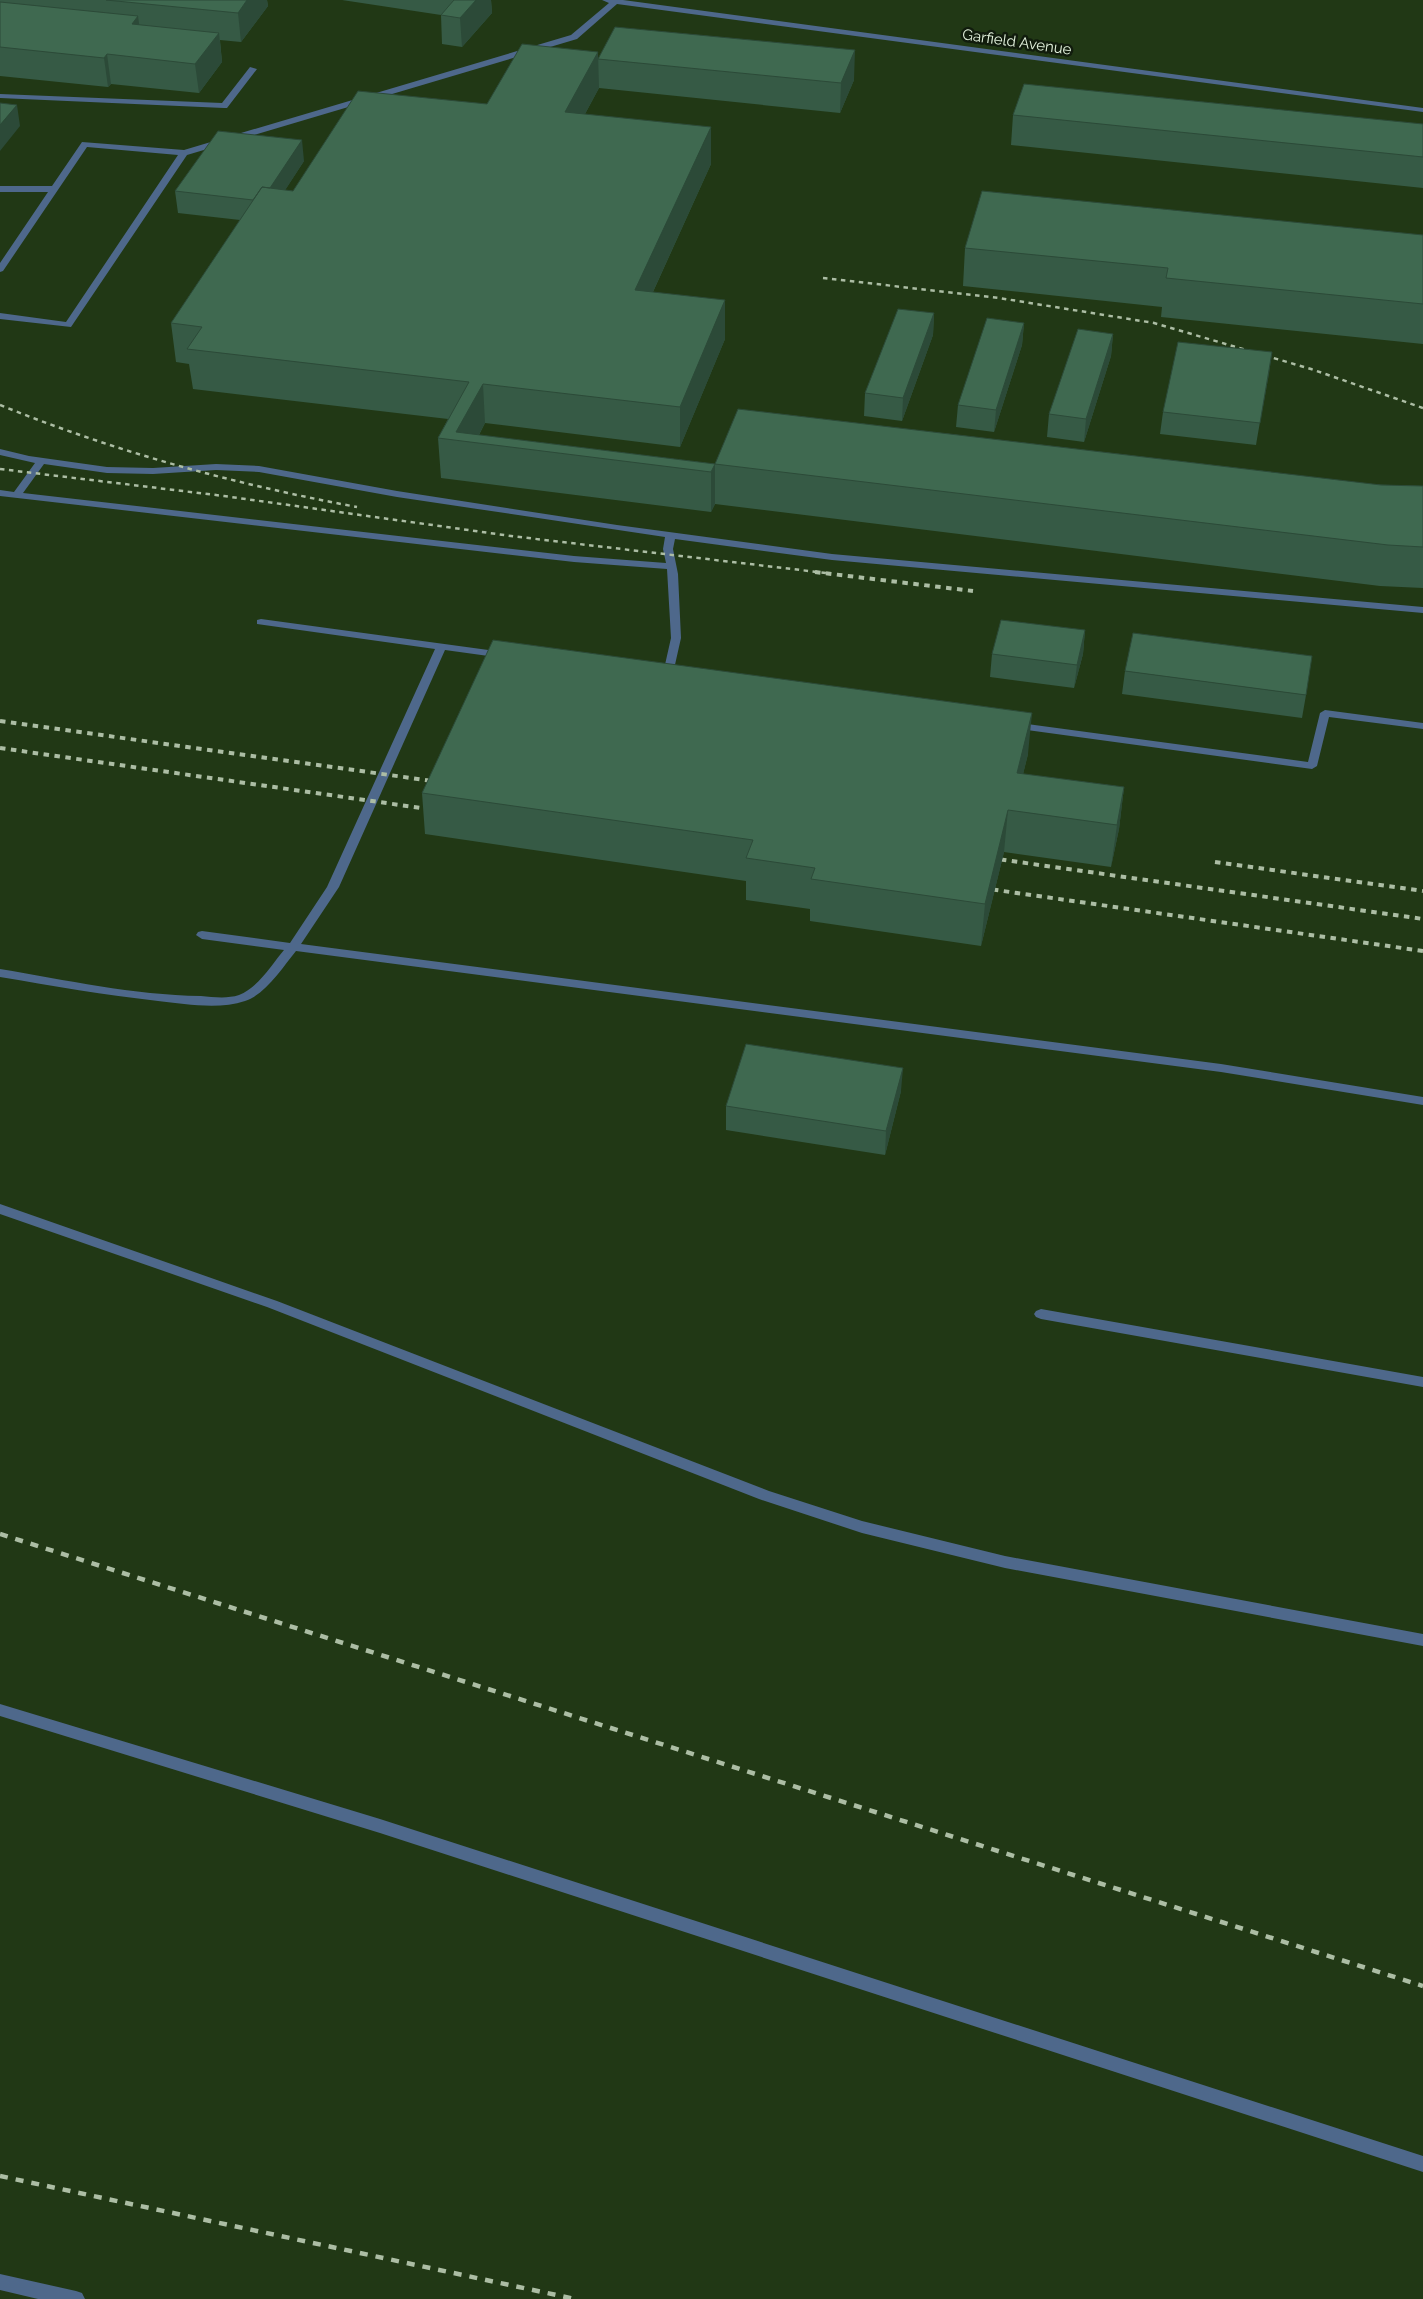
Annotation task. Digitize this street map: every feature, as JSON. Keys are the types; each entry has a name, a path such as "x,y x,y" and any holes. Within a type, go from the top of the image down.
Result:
{"street":[{"name":"Garfield Avenue","path":"606,0 1423,110"},
{"path":"0,269 85,144 184,153 574,37 616,1"},
{"path":"0,96 224,106 253,68"},
{"path":"0,316 68,325 184,153"},
{"path":"0,189 54,189"},
{"path":"0,452 41,461 107,470 153,471 216,467 259,469 397,494 670,536 881,562 1423,610"},
{"path":"16,495 41,461"},
{"path":"0,493 574,559 671,566"},
{"path":"667,678 676,631 676,613 668,549 670,536"},
{"path":"261,622 510,656"},
{"path":"0,973 152,998 210,1002 242,998 256,991 294,946 333,887 440,647"},
{"path":"999,724 1312,766 1324,713 1423,726"},
{"path":"202,935 1220,1068 1423,1100"},
{"path":"0,1209 272,1304 764,1496 862,1527 1015,1564 1423,1640"},
{"path":"1041,1314 1423,1382"},
{"path":"0,1710 380,1826 1423,2164"},
{"path":"0,2282 76,2299"}],"building":[{"path":"106,0 247,0 238,13"},
{"path":"454,0 476,0 460,18 441,15"},
{"path":"0,2 138,16 132,24 219,33 195,64 107,54 104,58 0,47"},
{"path":"615,27 855,50 841,83 598,59"},
{"path":"522,44 598,52 565,112 711,127 635,290 725,300 680,407 483,384 456,432 715,464 711,472 438,438 469,382 187,349 202,327 171,323 262,187 293,191 358,91 487,104"},
{"path":"1024,84 1423,124 1423,157 1013,115"},
{"path":"0,103 17,105 0,125"},
{"path":"218,131 302,140 270,188 262,187 253,200 175,191"},
{"path":"982,191 1423,235 1423,304 1166,278 1168,268 965,248"},
{"path":"898,309 934,313 903,398 865,393"},
{"path":"987,318 1024,323 996,410 958,405"},
{"path":"1078,329 1113,334 1086,419 1049,414"},
{"path":"1178,342 1272,352 1260,423 1163,412"},
{"path":"738,409 1381,485 1423,486 1423,547 1388,545 715,464"},
{"path":"1001,620 1085,630 1077,665 992,654"},
{"path":"1133,633 1312,656 1306,695 1125,671"},
{"path":"493,640 1032,713 1017,773 1124,787 1117,825 1008,810 985,904 811,879 815,868 746,858 753,840 422,793"},
{"path":"746,1044 903,1068 886,1131 726,1106"}],"railway":[{"path":"823,278 999,298 1154,323 1311,369 1423,408"},
{"path":"0,405 87,438 176,465 266,488 357,507"},
{"path":"0,469 224,496 511,536 826,573"},
{"path":"815,572 973,591"},
{"path":"0,721 440,782"},
{"path":"0,748 435,810"},
{"path":"990,858 1423,919"},
{"path":"1215,862 1423,891"},
{"path":"982,888 1423,951"},
{"path":"0,1534 1423,1986"},
{"path":"0,2176 575,2299"}]}
